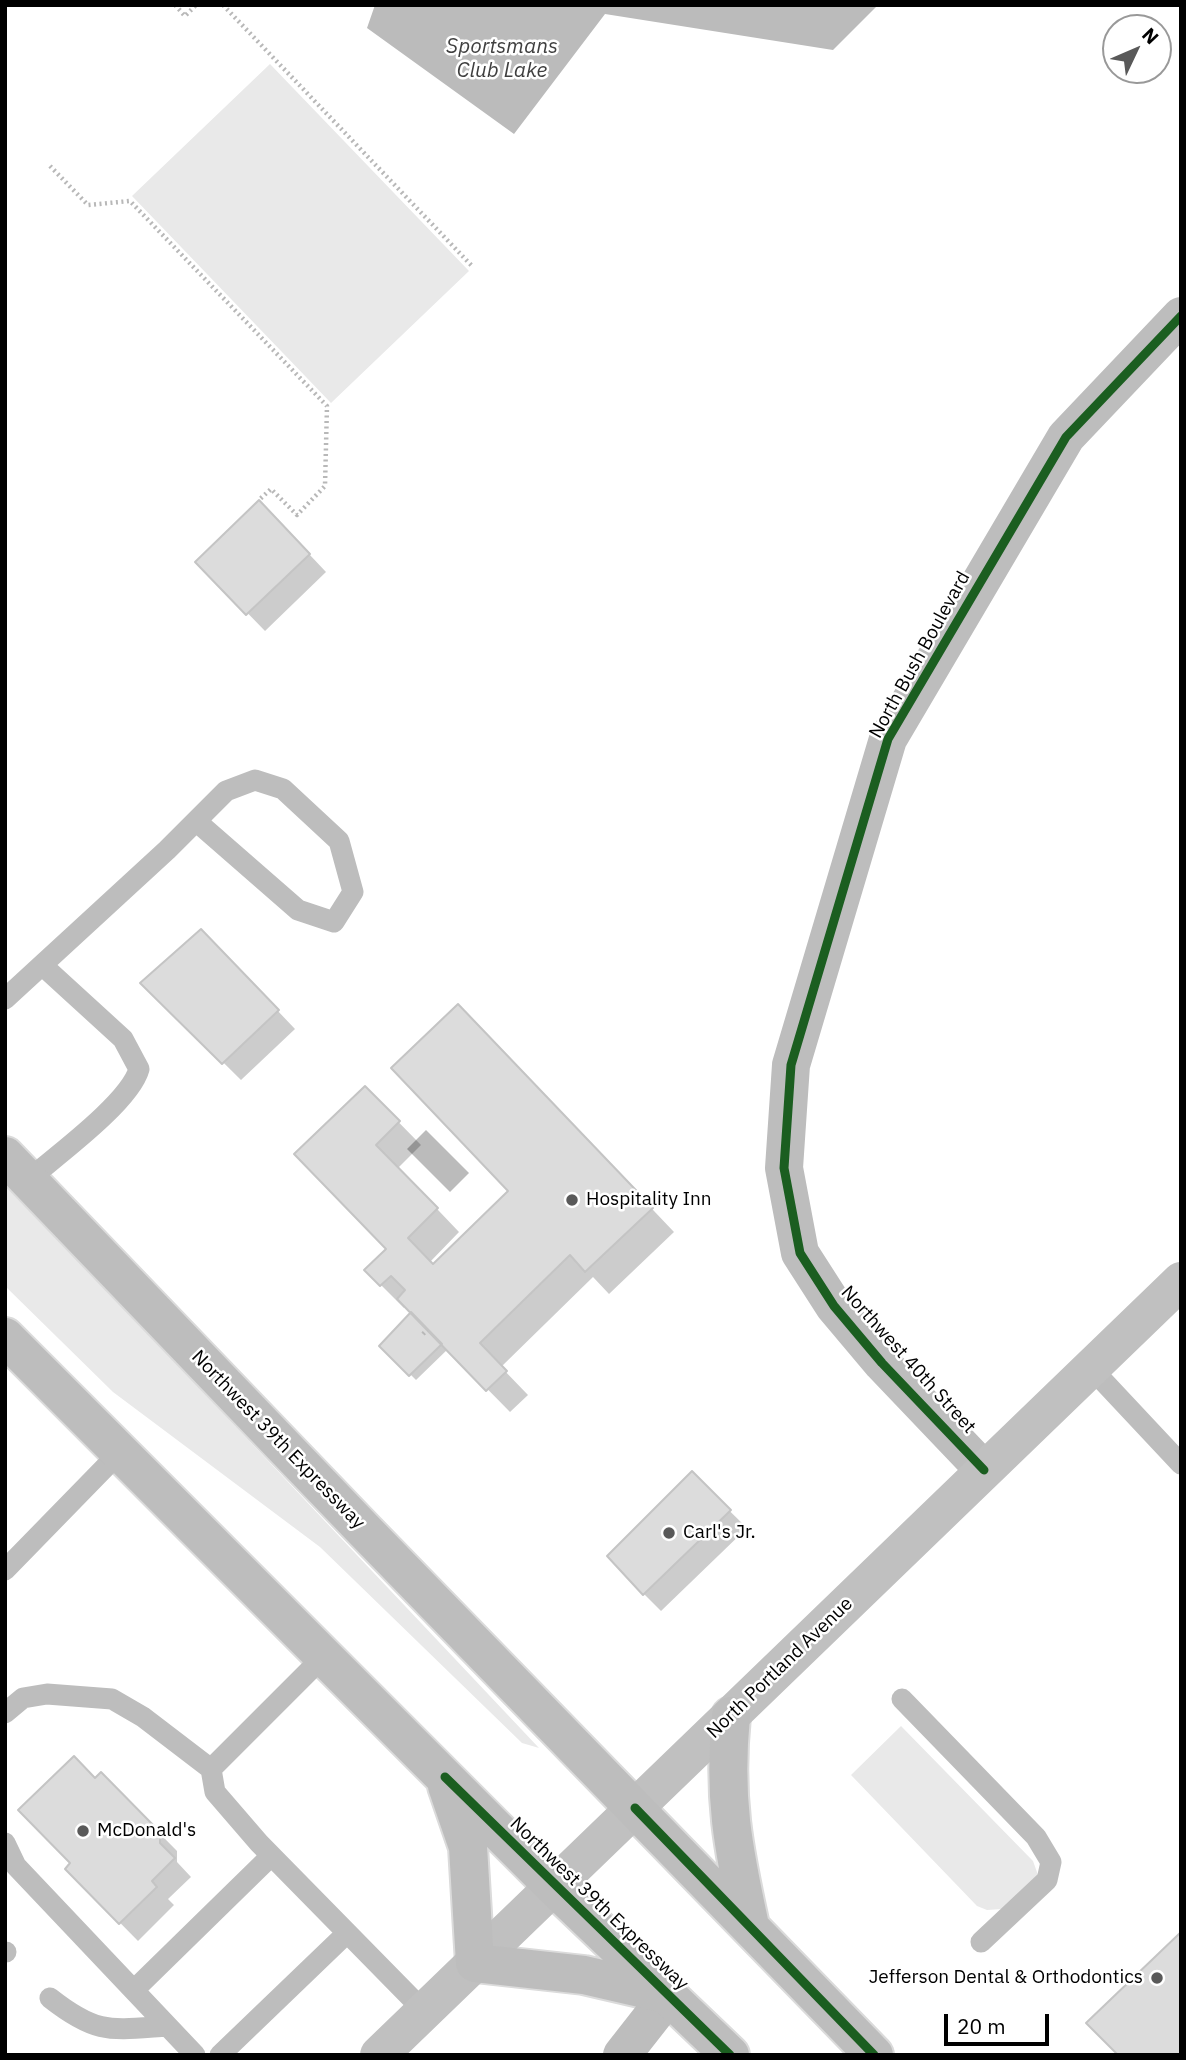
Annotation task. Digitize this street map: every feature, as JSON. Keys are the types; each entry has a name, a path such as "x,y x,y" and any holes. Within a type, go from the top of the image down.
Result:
{"main road":[{"name":"North Bush Boulevard","path":"791,1065 888,739 1066,437 1181,316"},
{"name":"Northwest 40th Street","path":"791,1065 784,1168 800,1253 834,1306 882,1363 984,1470"},
{"name":"Northwest 39th Expressway","path":"17,1168 874,2055"},
{"name":"North Portland Avenue","path":"379,2055 1181,1281"},
{"name":"Northwest 39th Expressway","path":"5,1337 553,1886 730,2055"},
{"path":"731,1716 727,1760 731,1838 750,1926"},
{"path":"445,1777 468,1847 475,1963 584,1975 669,1995 622,2055"}],"lane":[{"path":"5,999 226,791 255,780 282,789 339,841 354,892 334,922 298,910 196,821"},
{"path":"17,1168 89,1128 135,1082 139,1069 122,1039 42,965"},
{"path":"1091,1368 1181,1464"},
{"path":"5,1570 120,1452"},
{"path":"211,1769 324,1656"},
{"path":"5,1713 23,1698 47,1694 112,1699 143,1717 211,1769 215,1792 271,1856 424,2011"},
{"path":"902,1699 1036,1838 1051,1862 1047,1880 981,1942"},
{"path":"5,1843 16,1866 195,2055"},
{"path":"134,1990 271,1856"},
{"path":"220,2055 347,1933"},
{"path":"50,1998 78,2020 107,2030 167,2026"}],"path":[{"path":"175,5 185,16 196,5"},
{"path":"223,5 275,65 472,266"},
{"path":"50,166 88,205 130,201 136,204 327,406 325,486 297,515 271,489 260,499"}],"shaded area":[{"path":"270,64 469,271 331,403 132,196"},
{"path":"5,1182 539,1748 522,1743 320,1547 113,1392 5,1286"},
{"path":"901,1726 1033,1861 1038,1875 1002,1909 987,1910 977,1906 851,1775"}],"water":[{"name":"Sportsmans Club Lake","path":"375,5 878,5 833,50 605,14 514,134 367,28"},
{"path":"426,1130 469,1173 450,1192 407,1149"}],"building":[{"path":"259,500 310,554 246,615 195,562"},
{"path":"201,929 279,1010 222,1064 140,983"},
{"name":"Hospitality Inn","path":"458,1004 653,1208 585,1272 570,1255 480,1343 507,1371 486,1391 397,1299 405,1290 391,1276 380,1286 364,1270 386,1249 294,1154 365,1086 400,1121 376,1145 438,1208 408,1238 433,1264 508,1191 391,1068"},
{"path":"411,1312 442,1344 409,1376 379,1346"},
{"name":"Carl's Jr.","path":"692,1471 731,1510 643,1595 607,1556"},
{"path":"74,1756 95,1778 101,1772 160,1832 160,1843 175,1858 152,1881 157,1887 119,1924 65,1869 70,1863 18,1810"},
{"name":"Jefferson Dental & Orthodontics","path":"1181,1932 1181,2055 1118,2055 1086,2023"}],"cycle path":[{"path":"984,1470 882,1363 834,1306 800,1253 784,1168 791,1065 888,739 1066,437 1181,316"},
{"path":"445,1777 730,2055"},
{"path":"635,1808 874,2055"}],"place":[{"name":"Hospitality Inn","path":"572,1200"},
{"name":"Carl's Jr.","path":"669,1533"},
{"name":"McDonald's","path":"83,1831"},
{"name":"Jefferson Dental & Orthodontics","path":"1157,1978"}]}
